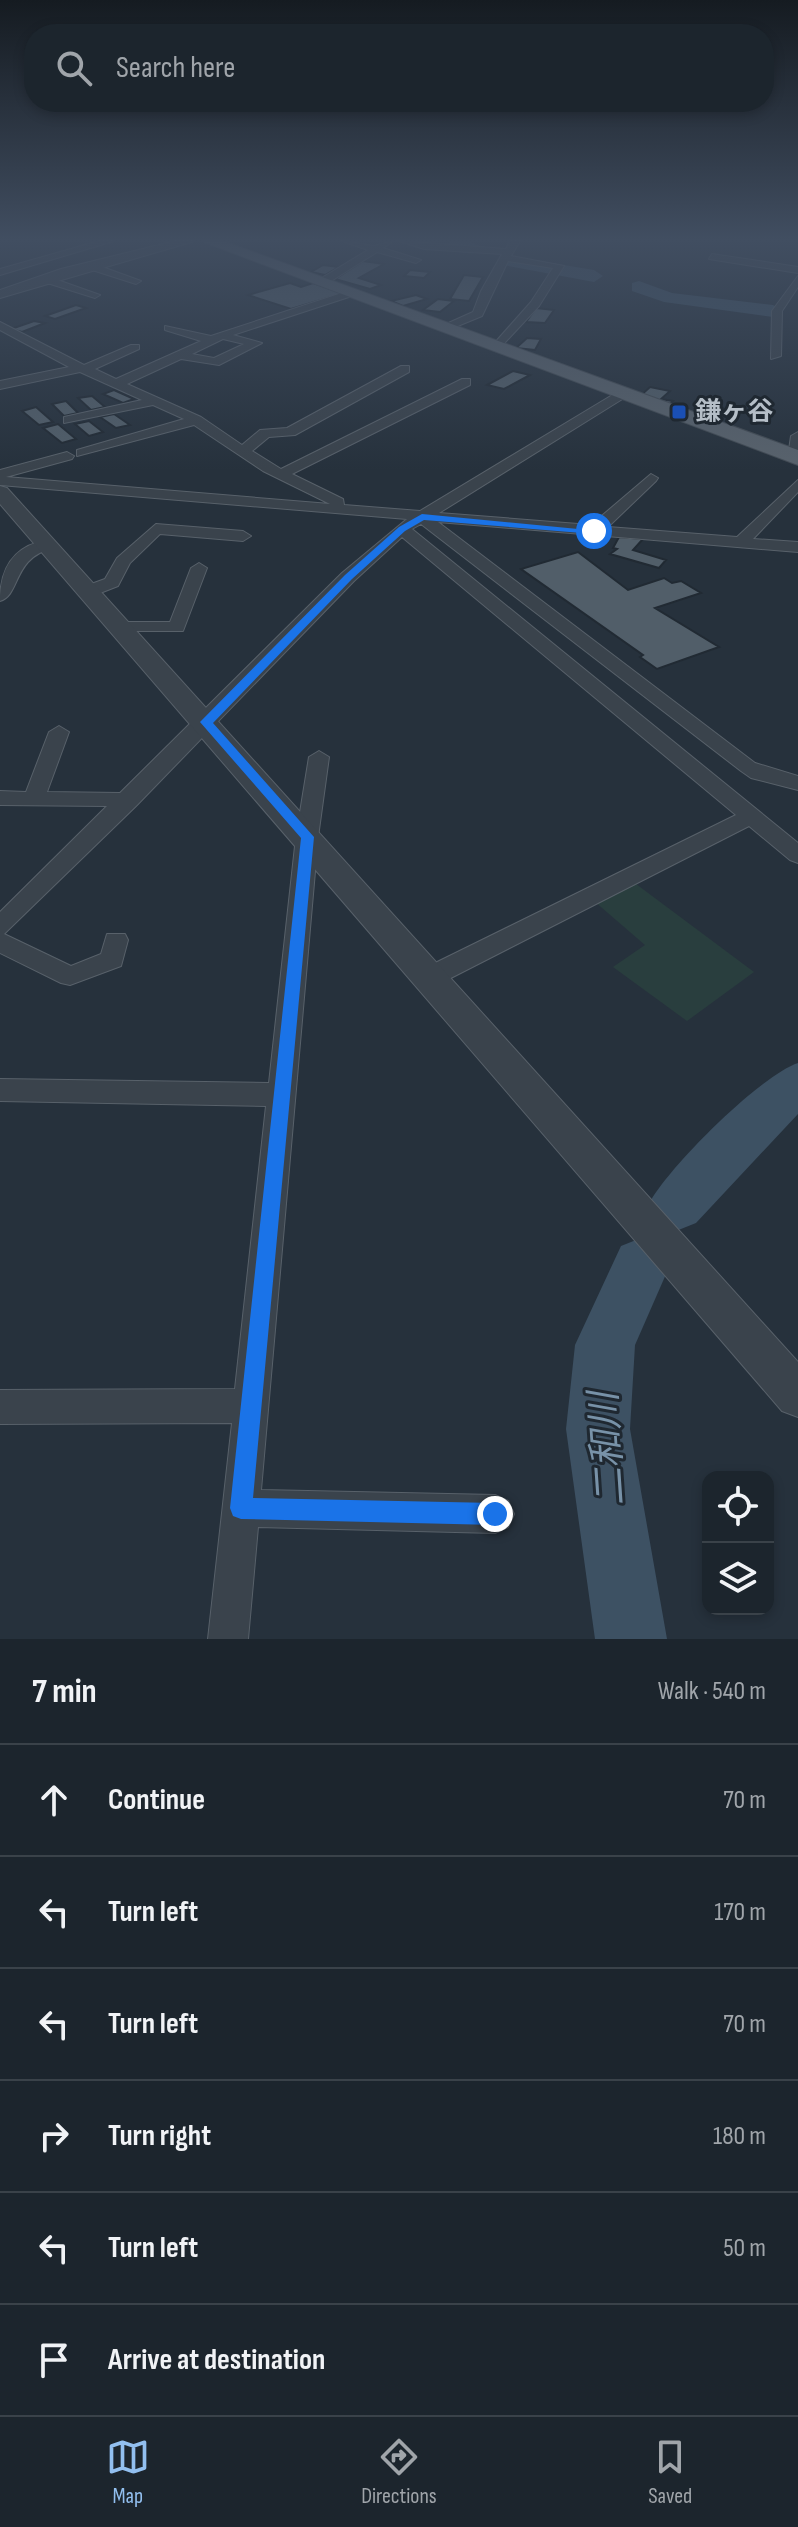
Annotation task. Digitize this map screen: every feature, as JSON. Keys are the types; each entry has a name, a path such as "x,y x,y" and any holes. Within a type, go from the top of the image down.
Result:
{"main road":[{"path":"422,317 619,395 796,457"}],"street":[{"path":"118,383 218,338 279,317"},
{"path":"448,327 470,317"},
{"path":"497,347 523,317"},
{"path":"775,356 777,317"},
{"path":"0,325 84,369 196,420 281,474 346,507"},
{"path":"169,328 256,343 215,362 179,355"},
{"path":"0,385 84,369 135,347"},
{"path":"243,451 265,433 290,432 405,369"},
{"path":"281,474 466,382"},
{"path":"0,927 348,577 402,529 619,395"},
{"path":"69,420 155,401"},
{"path":"0,474 196,420"},
{"path":"796,457 798,436"},
{"path":"594,531 651,478"},
{"path":"0,481 346,507 422,517 798,547"},
{"path":"740,543 798,484"},
{"path":"0,492 798,1395"},
{"path":"422,517 748,767 758,773 798,783"},
{"path":"89,591 112,582 123,561 156,529 243,536"},
{"path":"402,529 798,855"},
{"path":"0,596 22,553 32,546 47,545"},
{"path":"120,627 177,627 199,568"},
{"path":"324,574 348,577"},
{"path":"34,798 59,732"},
{"path":"228,1639 307,837 319,757"},
{"path":"0,798 129,800"},
{"path":"430,977 750,817"},
{"path":"0,942 70,976 112,960 116,940"},
{"path":"0,1090 282,1095"},
{"path":"0,1407 251,1406"},
{"path":"241,1508 495,1514"}],"green space":[{"path":"632,881 754,972 687,1021 613,967 645,945 594,901"}],"building":[{"path":"529,317 549,317 545,323 526,322"},
{"path":"34,321 45,323 22,332 11,329"},
{"path":"527,338 541,339 535,350 516,348"},
{"path":"513,371 530,375 504,389 487,385"},
{"path":"650,387 670,391 661,399 673,401 668,406 639,397"},
{"path":"114,390 134,399 123,403 103,394"},
{"path":"92,396 105,407 91,410 78,398"},
{"path":"66,401 78,413 64,416 52,404"},
{"path":"36,407 53,422 39,425 22,411"},
{"path":"114,414 130,425 116,428 100,417"},
{"path":"89,421 103,432 89,436 75,424"},
{"path":"58,424 76,439 62,443 43,428"},
{"path":"619,537 643,539 633,550 666,560 659,568 610,554 617,549 613,548"},
{"path":"578,552 628,590 664,578 672,583 681,581 701,593 655,608 719,647 657,669 640,657 643,655 521,569"}],"waterway":[{"name":"二和川","path":"676,1206 754,1123 798,1083"},
{"name":"二和川","path":"631,1639 598,1429 605,1345 641,1265"}],"place":[{"name":"鎌ヶ谷","path":"679,412"}],"route":[{"path":"495,1514 241,1508 307,837 206,722 348,577 402,529 422,517 594,531"}]}
